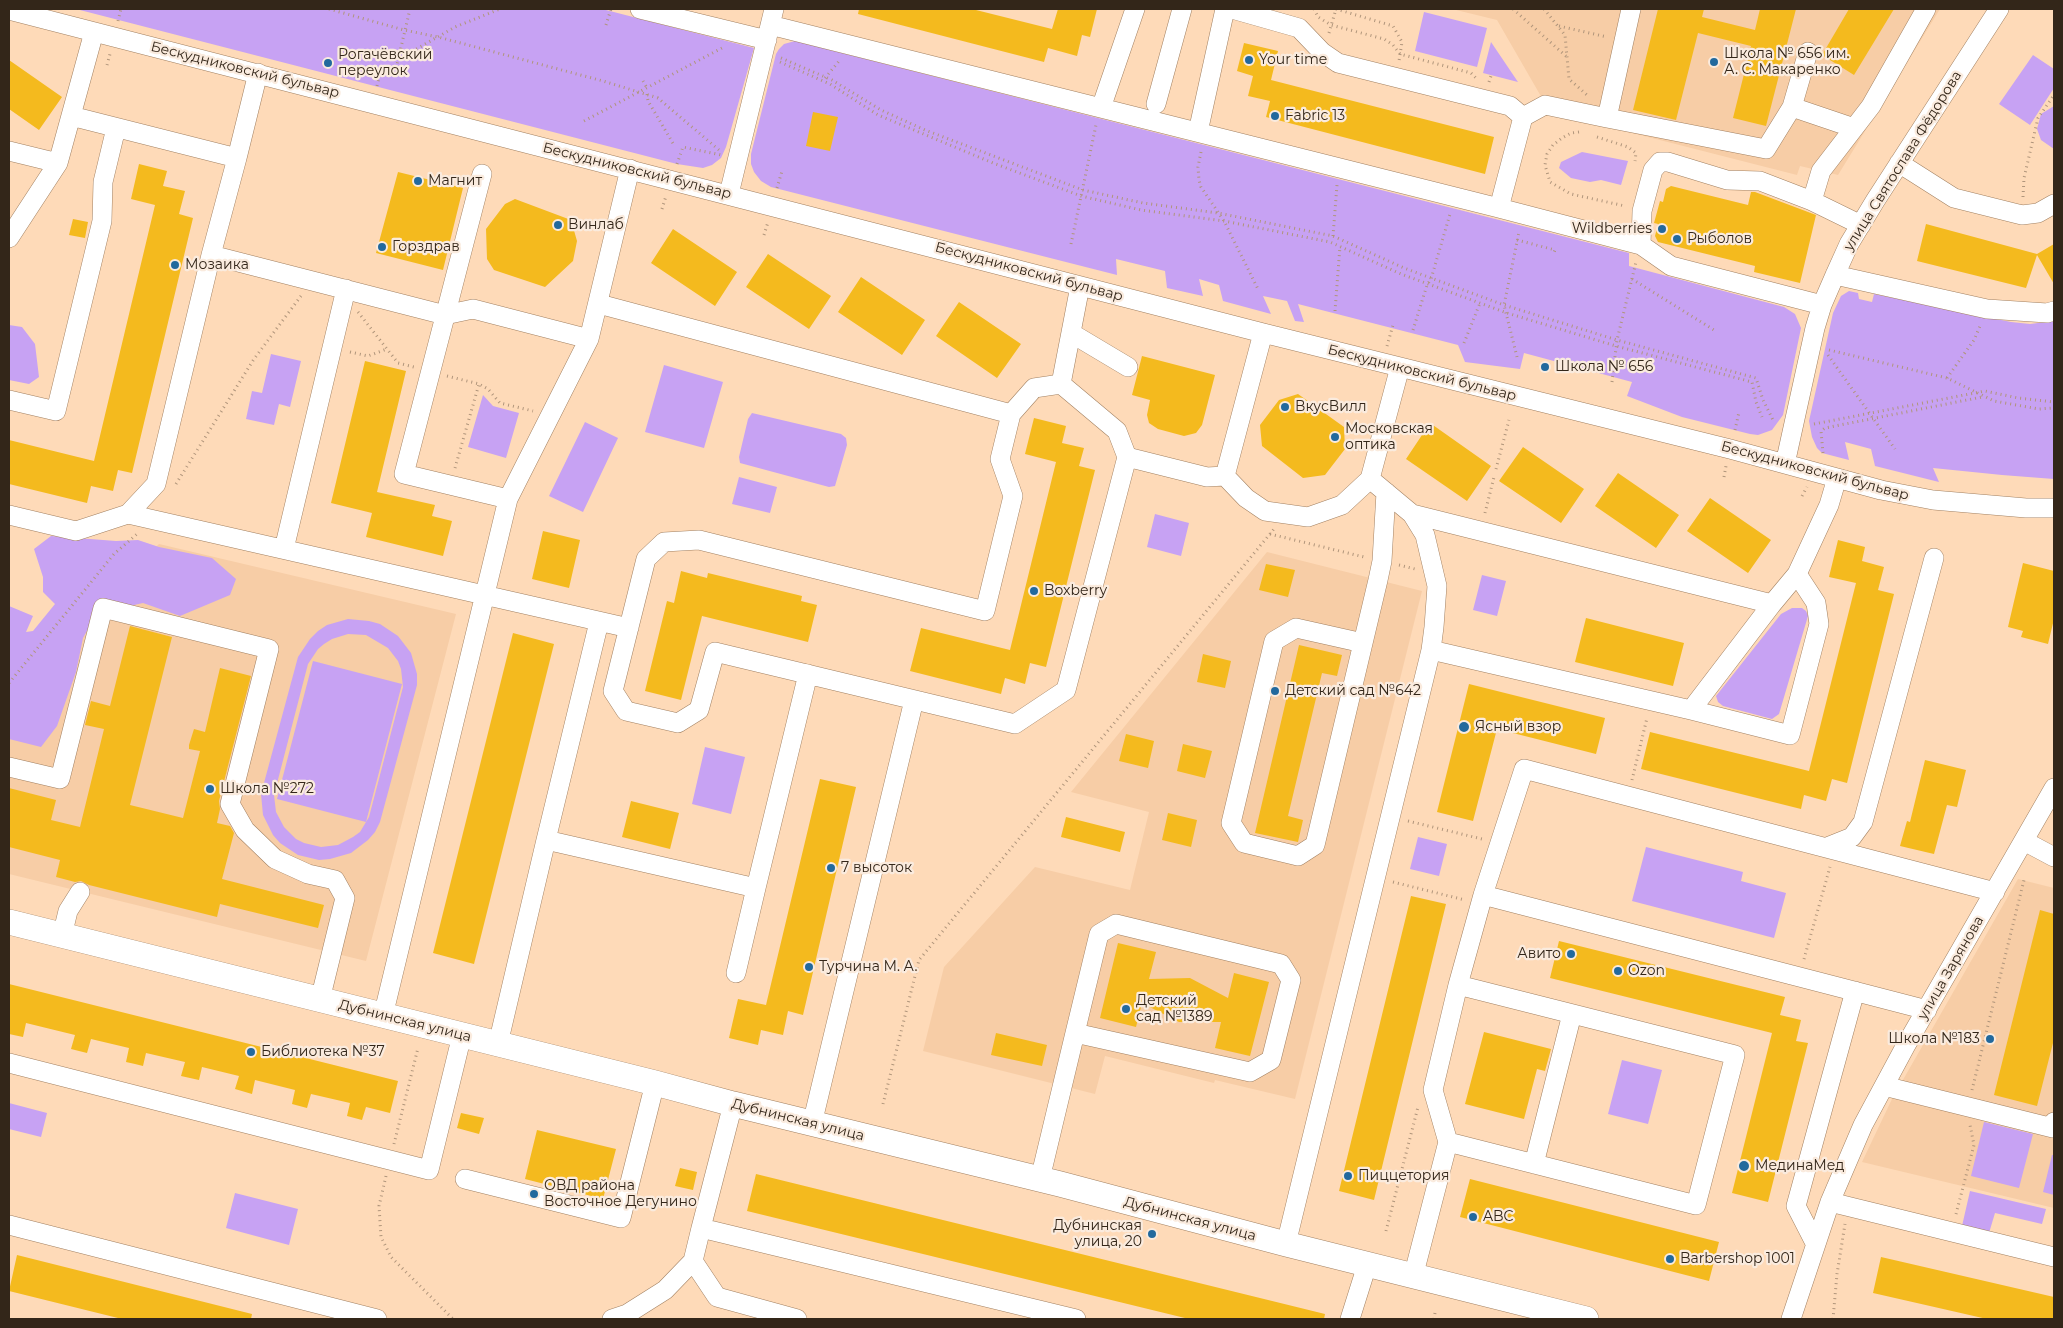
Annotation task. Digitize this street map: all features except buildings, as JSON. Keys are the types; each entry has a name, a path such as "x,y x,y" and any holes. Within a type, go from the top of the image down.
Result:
{"main road":[{"name":"Дубнинская улица","path":"9,922 812,1124 1040,1179 1413,1277 1586,1319"}],"street":[{"path":"640,9 747,35 770,25 1641,245 1671,266 1822,305"},
{"path":"1101,108 1135,9"},
{"path":"1156,104 1182,9"},
{"path":"1201,133 1225,9"},
{"path":"1232,9 1299,28 1322,52 1338,63 1510,106 1523,117"},
{"path":"1607,116 1631,9"},
{"path":"1812,201 1821,171 1871,106 1926,9"},
{"name":"улица Святослава Фёдорова","path":"1785,464 1822,305 1835,275 1861,225 1899,163 1999,9"},
{"name":"Бескудниковский бульвар","path":"9,10 1263,333 1730,449 1836,478 1933,500 2026,508 2054,508"},
{"path":"728,194 770,25"},
{"path":"9,238 58,163 94,32"},
{"path":"1499,208 1523,117 1545,104 1766,149 1792,107 1808,52"},
{"path":"9,515 76,531 128,514 156,484 211,255 258,73"},
{"path":"1792,107 1854,128"},
{"path":"71,116 237,158"},
{"path":"9,400 56,410 102,221 103,182 116,128"},
{"path":"9,151 58,163"},
{"path":"1641,245 1642,211 1653,170 1660,162 1668,162 1727,180 1760,181 1812,201 1861,225"},
{"path":"1899,163 1954,198 2022,215 2038,213 2054,204"},
{"path":"383,1016 508,500 589,339 599,304 630,169"},
{"path":"482,174 404,474 508,500"},
{"path":"211,255 445,315 473,309 589,339"},
{"path":"1835,275 1988,309 2047,313 2054,311"},
{"path":"1061,384 1080,286"},
{"path":"284,549 346,289"},
{"path":"599,304 1011,414"},
{"path":"1071,333 1128,367"},
{"path":"1225,476 1263,333"},
{"path":"1127,457 1207,477 1225,476 1246,498 1265,511 1308,517 1342,505 1370,479 1400,367"},
{"path":"1061,384 1117,431 1127,457 1066,690 1016,724 715,652 700,710 678,723 626,710 613,690 646,559 664,542 699,540 985,611 1013,496 1000,459 1011,414 1034,388 1061,384"},
{"path":"1691,710 1797,574 1830,506 1836,478"},
{"path":"1286,1244 1431,650 1437,586 1425,535 1412,514 1370,479"},
{"path":"1363,643 1296,628 1274,641 1231,823 1244,843 1298,856 1315,845 1363,643 1382,561 1386,492"},
{"path":"128,514 629,628"},
{"path":"1412,514 1772,604"},
{"path":"1831,848 1852,837 1863,822 1934,558"},
{"path":"1431,650 1691,710 1790,736 1818,624 1816,603 1797,574"},
{"path":"9,766 60,779 103,608 269,649 230,804 245,830 275,859 308,874 335,880 345,898 320,1000"},
{"path":"498,1044 599,622"},
{"path":"736,973 808,674"},
{"path":"812,1124 914,700"},
{"path":"1413,1277 1448,1142 1433,1090 1481,899 1524,769 1995,892"},
{"name":"улица Зарянова","path":"1791,1319 1830,1202 1845,1165 1884,1086 2054,788"},
{"path":"546,840 756,888"},
{"path":"2024,841 2054,857"},
{"path":"62,936 68,911 80,892"},
{"path":"1481,899 1927,1010"},
{"path":"1040,1179 1075,1033 1099,934 1116,924 1281,964 1291,980 1271,1060 1250,1072 1075,1033"},
{"path":"1448,1142 1696,1205 1735,1055 1458,985"},
{"path":"1815,1243 1796,1206 1855,991"},
{"path":"1534,1164 1572,1014"},
{"path":"9,1063 429,1170 462,1035"},
{"path":"465,1179 621,1218 655,1083"},
{"path":"1884,1086 2053,1128 2054,1122"},
{"path":"612,1319 627,1314 665,1290 693,1261 732,1104"},
{"path":"1830,1202 2054,1257"},
{"path":"9,1225 377,1319"},
{"path":"701,1228 1076,1319"},
{"path":"693,1261 717,1297 797,1319"},
{"path":"1350,1319 1367,1265"}],"path":[{"path":"329,9 647,94 658,98 719,150"},
{"path":"396,73 410,9"},
{"path":"399,59 455,27 500,9"},
{"path":"606,25 611,9"},
{"path":"1314,9 1318,17 1331,25 1384,39 1393,45 1400,54 1471,73 1476,76 1483,99"},
{"path":"1322,52 1336,9 1393,26 1402,42 1395,77"},
{"path":"1513,9 1567,57"},
{"path":"1544,9 1565,35 1569,79 1607,116"},
{"path":"1559,26 1623,40"},
{"path":"584,121 747,35"},
{"path":"824,79 853,46"},
{"path":"781,60 824,79 881,110 916,126 1083,190 1143,203 1218,214 1333,236 1431,279 1504,306 1616,340 1756,378 1762,400 1773,420"},
{"path":"377,87 381,70"},
{"path":"824,79 878,115 993,163 1081,196 1141,210 1224,221 1330,242 1427,285 1507,313 1616,346 1752,382 1762,417"},
{"path":"643,81 647,88"},
{"path":"647,94 648,101 674,144"},
{"path":"2022,215 2024,178 2038,118 2054,95"},
{"path":"1071,244 1101,108"},
{"path":"1581,132 1571,133 1553,144 1547,154 1545,165 1550,182 1571,194 1642,211"},
{"path":"1201,133 1198,180 1224,221 1259,291"},
{"path":"1591,135 1618,142 1633,149 1636,157 1635,164"},
{"path":"677,164 683,147 722,156"},
{"path":"1333,236 1338,168"},
{"path":"777,188 782,171"},
{"path":"662,209 666,196"},
{"path":"1623,206 1626,196"},
{"path":"1413,330 1427,285 1431,279 1455,197"},
{"path":"1517,357 1504,306 1522,214"},
{"path":"764,235 768,222"},
{"path":"1517,240 1555,250 1553,255"},
{"path":"1612,382 1616,340 1641,245"},
{"path":"1335,310 1340,246"},
{"path":"1632,279 1714,330"},
{"path":"174,488 254,359 312,281"},
{"path":"1464,343 1480,303"},
{"path":"1947,378 1974,340 1988,309"},
{"path":"332,348 368,356 387,349"},
{"path":"1894,449 1828,352 1947,378 1976,392 1982,397"},
{"path":"450,485 479,384"},
{"path":"1814,424 1985,391 2018,398 2054,402"},
{"path":"1823,453 1821,431 1825,428 1873,418 1982,397 2019,406 2054,408"},
{"path":"1734,430 1739,412"},
{"path":"1496,469 1509,420"},
{"path":"1724,477 1726,466"},
{"path":"1480,531 1494,477"},
{"path":"1802,496 1807,486"},
{"path":"883,1104 919,960 1286,514"},
{"path":"9,682 114,554 153,520"},
{"path":"1270,534 1434,574"},
{"path":"1628,795 1652,701"},
{"path":"1390,816 1500,843"},
{"path":"1799,977 1831,848"},
{"path":"1952,1232 1974,1145 1968,1107 2024,880 2024,871"},
{"path":"1375,878 1481,899"},
{"path":"418,1048 379,1206 381,1237 391,1258 453,1319"},
{"path":"1386,1231 1418,1108 1433,1090"},
{"path":"1434,1319 1435,1313"}],"shaded area":[{"path":"76,9 602,9 754,48 726,147 721,158 712,165 703,168 677,164"},
{"name":"Школа № 656 им. А. С. Макаренко","path":"1452,9 1940,9 1838,175 1800,166 1797,175 1550,112 1497,20"},
{"path":"1424,12 1487,28 1477,67 1415,51"},
{"path":"795,41 1629,253 1629,266 1784,307 1795,314 1801,328 1783,415 1772,430 1758,435 1750,434 1682,417 1627,396 1632,382 1524,353 1520,369 1465,362 1458,345 1298,304 1304,322 1295,321 1287,301 1263,296 1271,314 1223,301 1219,285 1199,279 1203,296 1167,288 1165,271 1116,259 1117,275 771,187 761,181 754,172 751,164 751,154 776,54 784,44"},
{"path":"1491,42 1518,82 1483,73"},
{"path":"2033,55 2054,69 2054,88 2030,125 1999,104"},
{"path":"2054,106 2054,149 2041,140 2037,129 2041,114"},
{"path":"1582,152 1628,161 1621,185 1601,180 1590,182 1571,178 1559,168 1561,162"},
{"path":"1849,291 1858,293 1859,299 1872,302 1874,294 2011,322 2030,324 2054,321 2054,479 1933,468 1939,482 1875,466 1871,449 1845,442 1849,460 1822,453 1817,448 1812,437 1809,421 1833,313 1841,296"},
{"path":"9,325 22,327 35,344 39,377 29,384 9,380"},
{"path":"271,354 301,361 290,407 279,404 274,425 246,419 252,391 262,393"},
{"path":"664,365 723,382 704,448 645,432"},
{"path":"483,395 493,406 519,413 506,458 468,447"},
{"path":"752,413 841,434 846,438 847,445 835,486 829,487 740,463 739,457 748,419"},
{"path":"585,422 618,438 583,512 549,496"},
{"path":"739,477 777,487 770,513 732,504"},
{"path":"1155,514 1189,523 1181,556 1147,547"},
{"path":"51,536 116,541 138,540 159,547 212,558 236,579 230,595 180,616 143,603 112,610 94,618 83,638 76,672 57,726 41,747 9,739 9,606 33,616 26,632 33,631 55,604 43,592 43,577 34,549"},
{"name":"Школа №272","path":"159,544 456,614 366,961 9,874 9,704 56,645"},
{"path":"1267,552 1422,591 1295,1099 1215,1080 1214,1083 1105,1056 1095,1094 923,1051 944,967 1035,867 1130,890 1149,812 1071,792"},
{"path":"1482,575 1506,581 1497,616 1473,610"},
{"path":"1792,608 1802,608 1808,616 1779,714 1772,719 1723,706 1718,702 1716,696 1781,614"},
{"path":"348,619 369,621 380,624 398,636 411,653 417,674 417,685 380,822 375,832 351,853 319,860 298,855 280,843 273,835 263,815 261,794 298,657 310,639 327,625","holes":["348,634 366,635 388,648 398,661 403,687 369,817 360,832 338,845 321,847 304,843 296,839 284,827 276,812 274,795 308,664 318,649 332,639"]},
{"path":"313,661 402,684 366,822 277,799"},
{"path":"705,747 745,757 731,814 692,804"},
{"path":"1418,837 1447,844 1439,876 1410,869"},
{"path":"1646,847 1743,872 1741,881 1786,893 1774,938 1632,901"},
{"name":"Школа №183","path":"2018,879 2054,888 2054,1208 1862,1162 1892,1099"},
{"path":"1622,1060 1662,1070 1648,1124 1608,1114"},
{"path":"9,1103 47,1113 41,1137 9,1129"},
{"path":"1984,1122 2033,1134 2019,1188 1971,1176"},
{"path":"2052,1155 2054,1155 2054,1195 2043,1192"},
{"path":"1970,1191 2046,1209 2042,1224 1995,1213 1989,1233 1962,1226"},
{"path":"235,1193 298,1209 289,1245 226,1228"}],"place":[{"name":"Your time","path":"1249,60"},
{"name":"Школа № 656 им. А. С. Макаренко","path":"1714,62"},
{"name":"Рогачёвский переулок","path":"328,63"},
{"name":"Fabric 13","path":"1275,116"},
{"name":"Магнит","path":"418,181"},
{"name":"Винлаб","path":"558,225"},
{"name":"Wildberries","path":"1662,229"},
{"name":"Рыболов","path":"1677,239"},
{"name":"Горздрав","path":"382,247"},
{"name":"Мозаика","path":"175,265"},
{"name":"Школа № 656","path":"1545,367"},
{"name":"ВкусВилл","path":"1285,407"},
{"name":"Московская оптика","path":"1335,437"},
{"name":"Boxberry","path":"1034,591"},
{"name":"Детский сад №642","path":"1275,691"},
{"name":"Ясный взор","path":"1464,727"},
{"name":"Школа №272","path":"210,789"},
{"name":"7 высоток","path":"831,868"},
{"name":"Авито","path":"1571,954"},
{"name":"Турчина М. А.","path":"809,967"},
{"name":"Ozon","path":"1618,971"},
{"name":"Детский сад №1389","path":"1126,1009"},
{"name":"Школа №183","path":"1990,1039"},
{"name":"Библиотека №37","path":"251,1052"},
{"name":"МединаМед","path":"1744,1166"},
{"name":"Пиццетория","path":"1348,1176"},
{"name":"ОВД района Восточное Дегунино","path":"534,1194"},
{"name":"ABC","path":"1473,1217"},
{"name":"Дубнинская улица, 20","path":"1152,1234"},
{"name":"Barbershop 1001","path":"1670,1259"}]}
